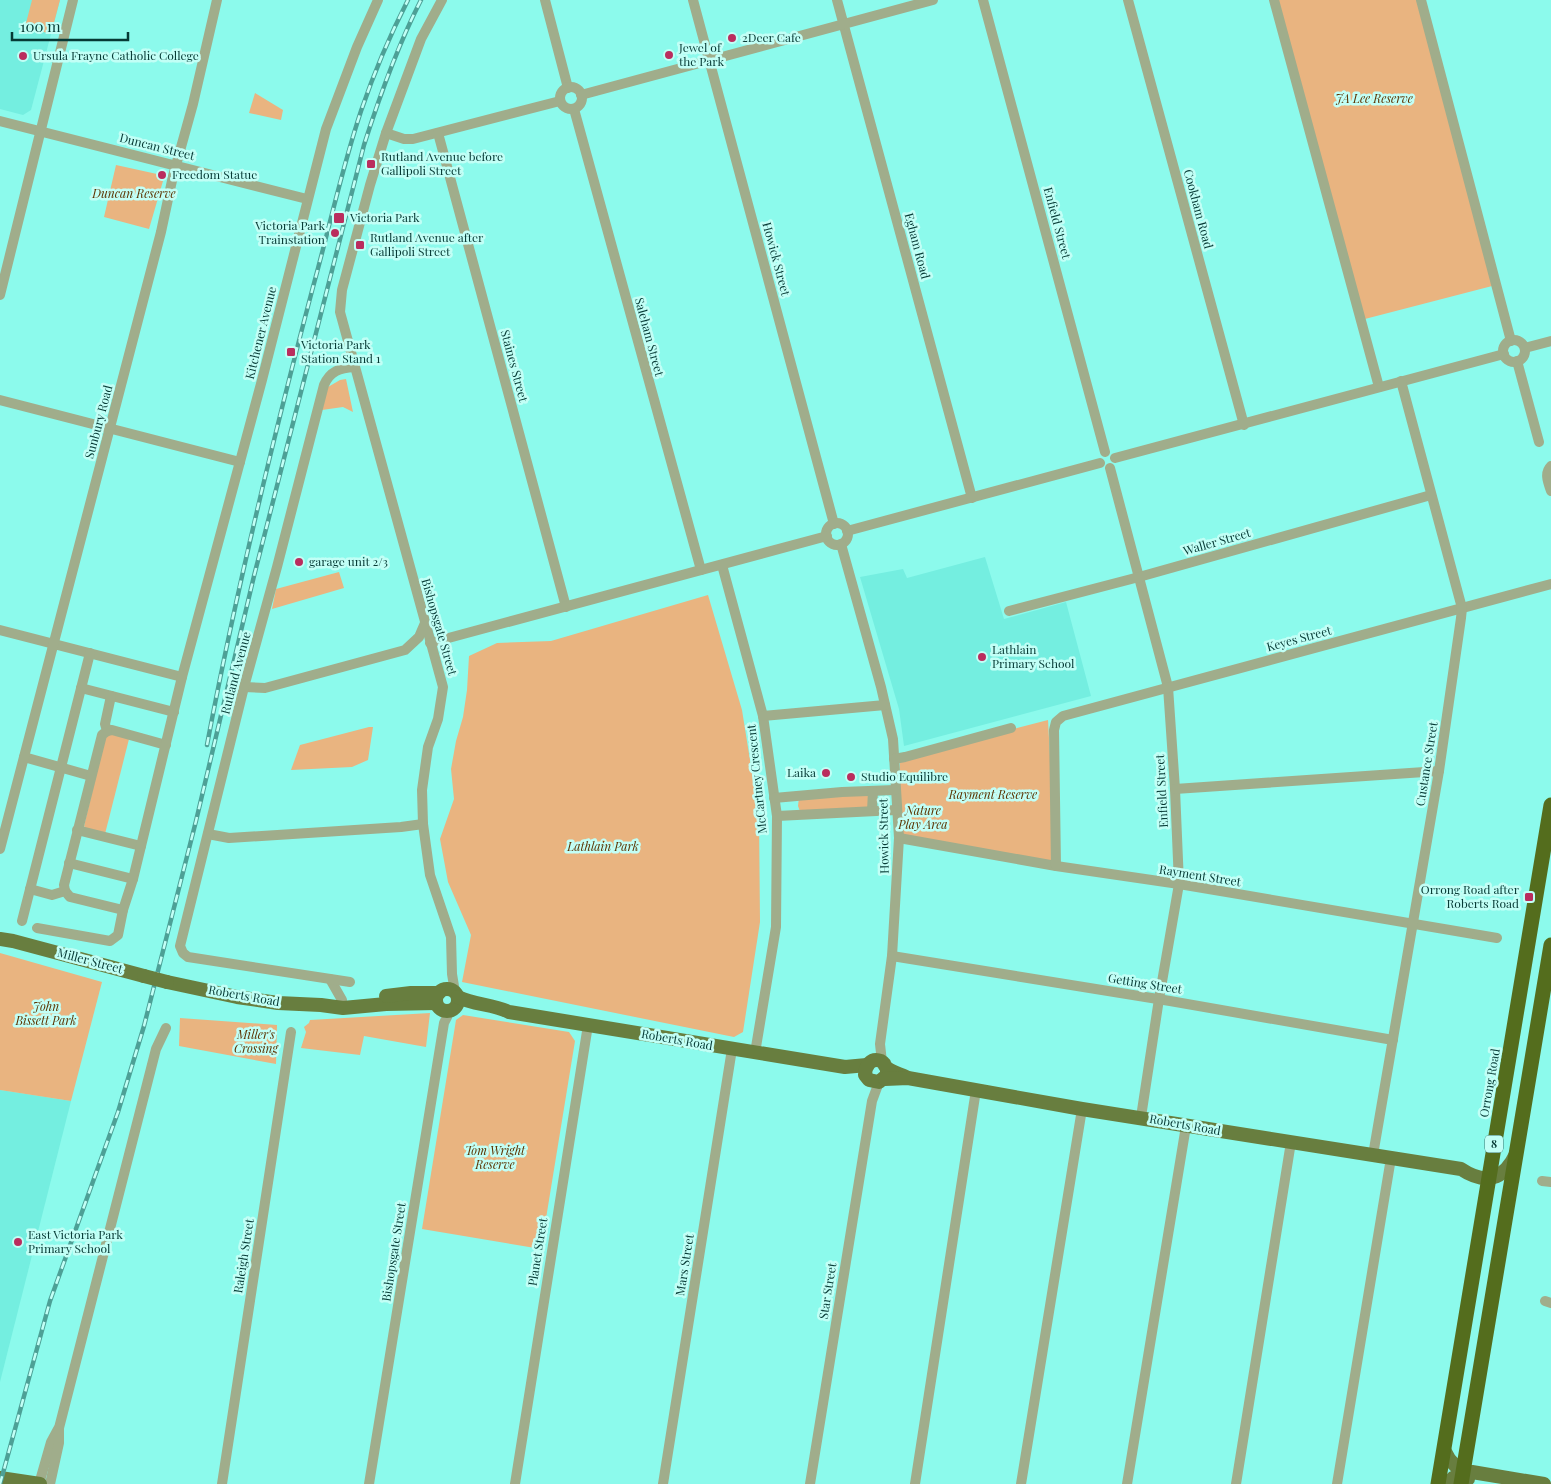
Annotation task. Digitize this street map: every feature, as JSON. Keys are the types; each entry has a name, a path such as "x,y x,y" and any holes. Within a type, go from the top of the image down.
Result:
{"highway":[{"name":"Orrong Road","path":"1438,1484 1551,805"},
{"name":"8","path":"1462,1479 1551,945"}],"main road":[{"name":"Miller Street","path":"4,938 167,982"},
{"name":"Roberts Road","path":"167,982 278,1003 343,1008 386,1004 471,1003 503,1009 509,1012 876,1072 1082,1109 1462,1169 1470,1175 1490,1173"},
{"name":"Roberts Road","path":"321,1005 342,1000 411,993 446,1003"},
{"path":"1490,1173 1500,1175 1506,1170 1516,1153"},
{"path":"1444,1450 1462,1479"},
{"path":"1462,1479 1472,1472 1544,1484"},
{"path":"0,1478 39,1484"},
{"path":"1448,1484 1453,1478 1495,1484"}],"street":[{"path":"0,295 73,0"},
{"name":"Sunbury Road","path":"0,849 161,232 217,0"},
{"name":"Kitchener Avenue","path":"118,935 182,677 240,462 307,199 329,120 357,47 378,0"},
{"name":"Bishopsgate Street","path":"369,1484 452,974 451,937 430,875 423,824 422,790 428,746 438,720 443,688 340,312 342,290 386,133 421,39 442,0"},
{"path":"545,0 568,88"},
{"name":"Howick Street","path":"693,0 834,524"},
{"name":"Egham Road","path":"837,0 972,498"},
{"path":"581,95 933,0"},
{"name":"Enfield Street","path":"983,0 1106,452"},
{"name":"Cookham Road","path":"1128,0 1244,425"},
{"path":"1274,0 1379,387"},
{"path":"1421,0 1511,341"},
{"path":"568,88 576,89 581,95 580,104 574,109 565,108 560,101 561,92 568,88"},
{"path":"386,133 404,139 413,138 560,101"},
{"name":"Saleham Street","path":"574,109 701,570"},
{"name":"Duncan Street","path":"0,122 307,199"},
{"name":"Staines Street","path":"438,133 566,607"},
{"path":"1504,354 1506,345 1511,341 1518,341 1525,348"},
{"path":"1525,348 1551,341"},
{"path":"1504,354 1510,361 1517,361 1524,356 1525,348"},
{"path":"1116,458 1504,354"},
{"name":"Rutland Avenue","path":"319,402 320,384 326,374 333,365 351,356"},
{"path":"1517,361 1538,442"},
{"name":"Rutland Avenue","path":"330,979 188,956 182,950 180,944 244,687 324,385 329,375 341,369 354,367"},
{"name":"Custance Street","path":"1374,1155 1439,771 1462,608 1400,381"},
{"path":"0,400 240,462"},
{"path":"1110,452 1116,458 1116,463 1110,468 1102,467 1100,462 1101,455 1110,452"},
{"path":"847,531 1100,462"},
{"path":"1551,466 1548,469 1547,477 1551,491"},
{"name":"Enfield Street","path":"1110,468 1168,687 1175,789 1178,884 1141,1117"},
{"name":"Waller Street","path":"1008,610 1139,577 1430,495"},
{"path":"834,524 841,524 847,531 847,538 841,544 832,543 826,536 828,530 834,524"},
{"path":"430,643 826,536"},
{"name":"Howick Street","path":"841,544 892,733 894,758 898,838 892,956 876,1072"},
{"name":"McCartney Crescent","path":"722,565 763,716 776,816 776,927 755,1053"},
{"name":"Keyes Street","path":"1056,866 1054,730 1056,722 1063,716 1551,584"},
{"path":"244,687 265,688 404,650 419,637 425,624"},
{"path":"0,630 182,677"},
{"path":"22,921 90,653"},
{"path":"81,688 174,712"},
{"path":"107,731 105,724 111,696"},
{"path":"763,716 885,705"},
{"path":"894,758 905,757 1011,728"},
{"path":"123,910 70,897 65,891 64,885 91,776 102,735 107,731 112,730 166,745"},
{"path":"24,757 91,776"},
{"path":"1175,789 1439,771"},
{"path":"774,798 842,792 895,790"},
{"path":"872,811 873,791"},
{"path":"799,797 798,806 801,814"},
{"path":"776,816 896,810"},
{"path":"208,834 229,838 391,828 423,824"},
{"path":"77,830 141,846"},
{"name":"Rayment Street","path":"898,838 1056,866 1178,884 1497,938"},
{"path":"69,863 133,879"},
{"path":"30,890 52,895 65,891"},
{"name":"Miller Street","path":"37,928 110,941 118,935"},
{"name":"Getting Street","path":"892,956 1159,999 1393,1040"},
{"path":"330,979 350,982"},
{"path":"330,979 342,1000"},
{"name":"Planet Street","path":"515,1484 588,1025"},
{"path":"50,1484 59,1428 156,1049 166,1028"},
{"name":"Raleigh Street","path":"222,1484 291,1032"},
{"name":"Mars Street","path":"663,1484 732,1049"},
{"name":"Star Street","path":"810,1484 876,1072"},
{"path":"915,1484 976,1090"},
{"path":"1021,1484 1082,1109"},
{"path":"1127,1484 1186,1126"},
{"path":"1236,1484 1291,1142"},
{"path":"1337,1484 1391,1158"},
{"path":"39,1484 51,1442 59,1428"}],"shaded area":[{"name":"Ursula Frayne Catholic College","path":"0,0 60,0 31,110 23,115 0,109"},
{"name":"Lathlain Primary School","path":"985,557 1004,619 1066,602 1091,696 904,746 899,709 860,577 903,569 907,578"},
{"name":"East Victoria Park Primary School","path":"0,1090 71,1101 0,1382"}],"green space":[{"path":"32,0 60,0 51,34 25,27"},
{"name":"JA Lee Reserve","path":"1274,0 1421,0 1496,285 1361,320"},
{"path":"255,93 283,110 281,120 249,113"},
{"name":"Duncan Reserve","path":"116,165 157,174 163,181 149,229 104,217"},
{"path":"346,379 353,412 343,407 322,410 328,387 340,380"},
{"path":"339,572 344,588 272,609 276,589"},
{"name":"Lathlain Park","path":"708,595 742,710 759,816 760,922 743,1032 734,1037 462,982 471,935 448,882 440,839 454,799 451,769 463,717 469,656 497,643 551,641"},
{"name":"Rayment Reserve","path":"1048,720 1056,866 899,838 900,758"},
{"path":"373,727 368,760 352,767 291,770 300,745"},
{"path":"111,734 129,739 105,834 86,829 84,826 105,738"},
{"path":"873,791 872,811 801,814 798,806 799,797"},
{"name":"John Bissett Park","path":"0,953 102,982 71,1101 0,1090"},
{"path":"430,1013 426,1047 364,1036 360,1055 301,1048 306,1032 304,1027 310,1020"},
{"name":"Tom Wright Reserve","path":"463,1015 569,1032 575,1041 541,1249 422,1229 456,1020"},
{"name":"Miller's Crossing","path":"180,1018 277,1025 276,1064 179,1046"}],"railway":[{"path":"207,745 256,515 342,176 371,83 408,0"},
{"path":"0,1484 50,1301 118,1112 144,1026 196,821 254,576 364,145 404,35 421,0"}],"place":[{"name":"2Deer Cafe","path":"732,38"},
{"name":"Jewel of the Park","path":"669,55"},
{"name":"Ursula Frayne Catholic College","path":"23,56"},
{"name":"Rutland Avenue before Gallipoli Street","path":"371,164"},
{"name":"Freedom Statue","path":"162,175"},
{"name":"Victoria Park","path":"339,218"},
{"name":"Victoria Park Trainstation","path":"335,233"},
{"name":"Rutland Avenue after Gallipoli Street","path":"360,245"},
{"name":"Victoria Park Station Stand 1","path":"291,352"},
{"name":"garage unit 2/3","path":"299,562"},
{"name":"Lathlain Primary School","path":"982,657"},
{"name":"Laika","path":"826,773"},
{"name":"Studio Equilibre","path":"851,777"},
{"name":"Orrong Road after Roberts Road","path":"1529,897"},
{"name":"East Victoria Park Primary School","path":"18,1242"}],"park label":[{"name":"Nature Play Area","path":"923,818"}]}
